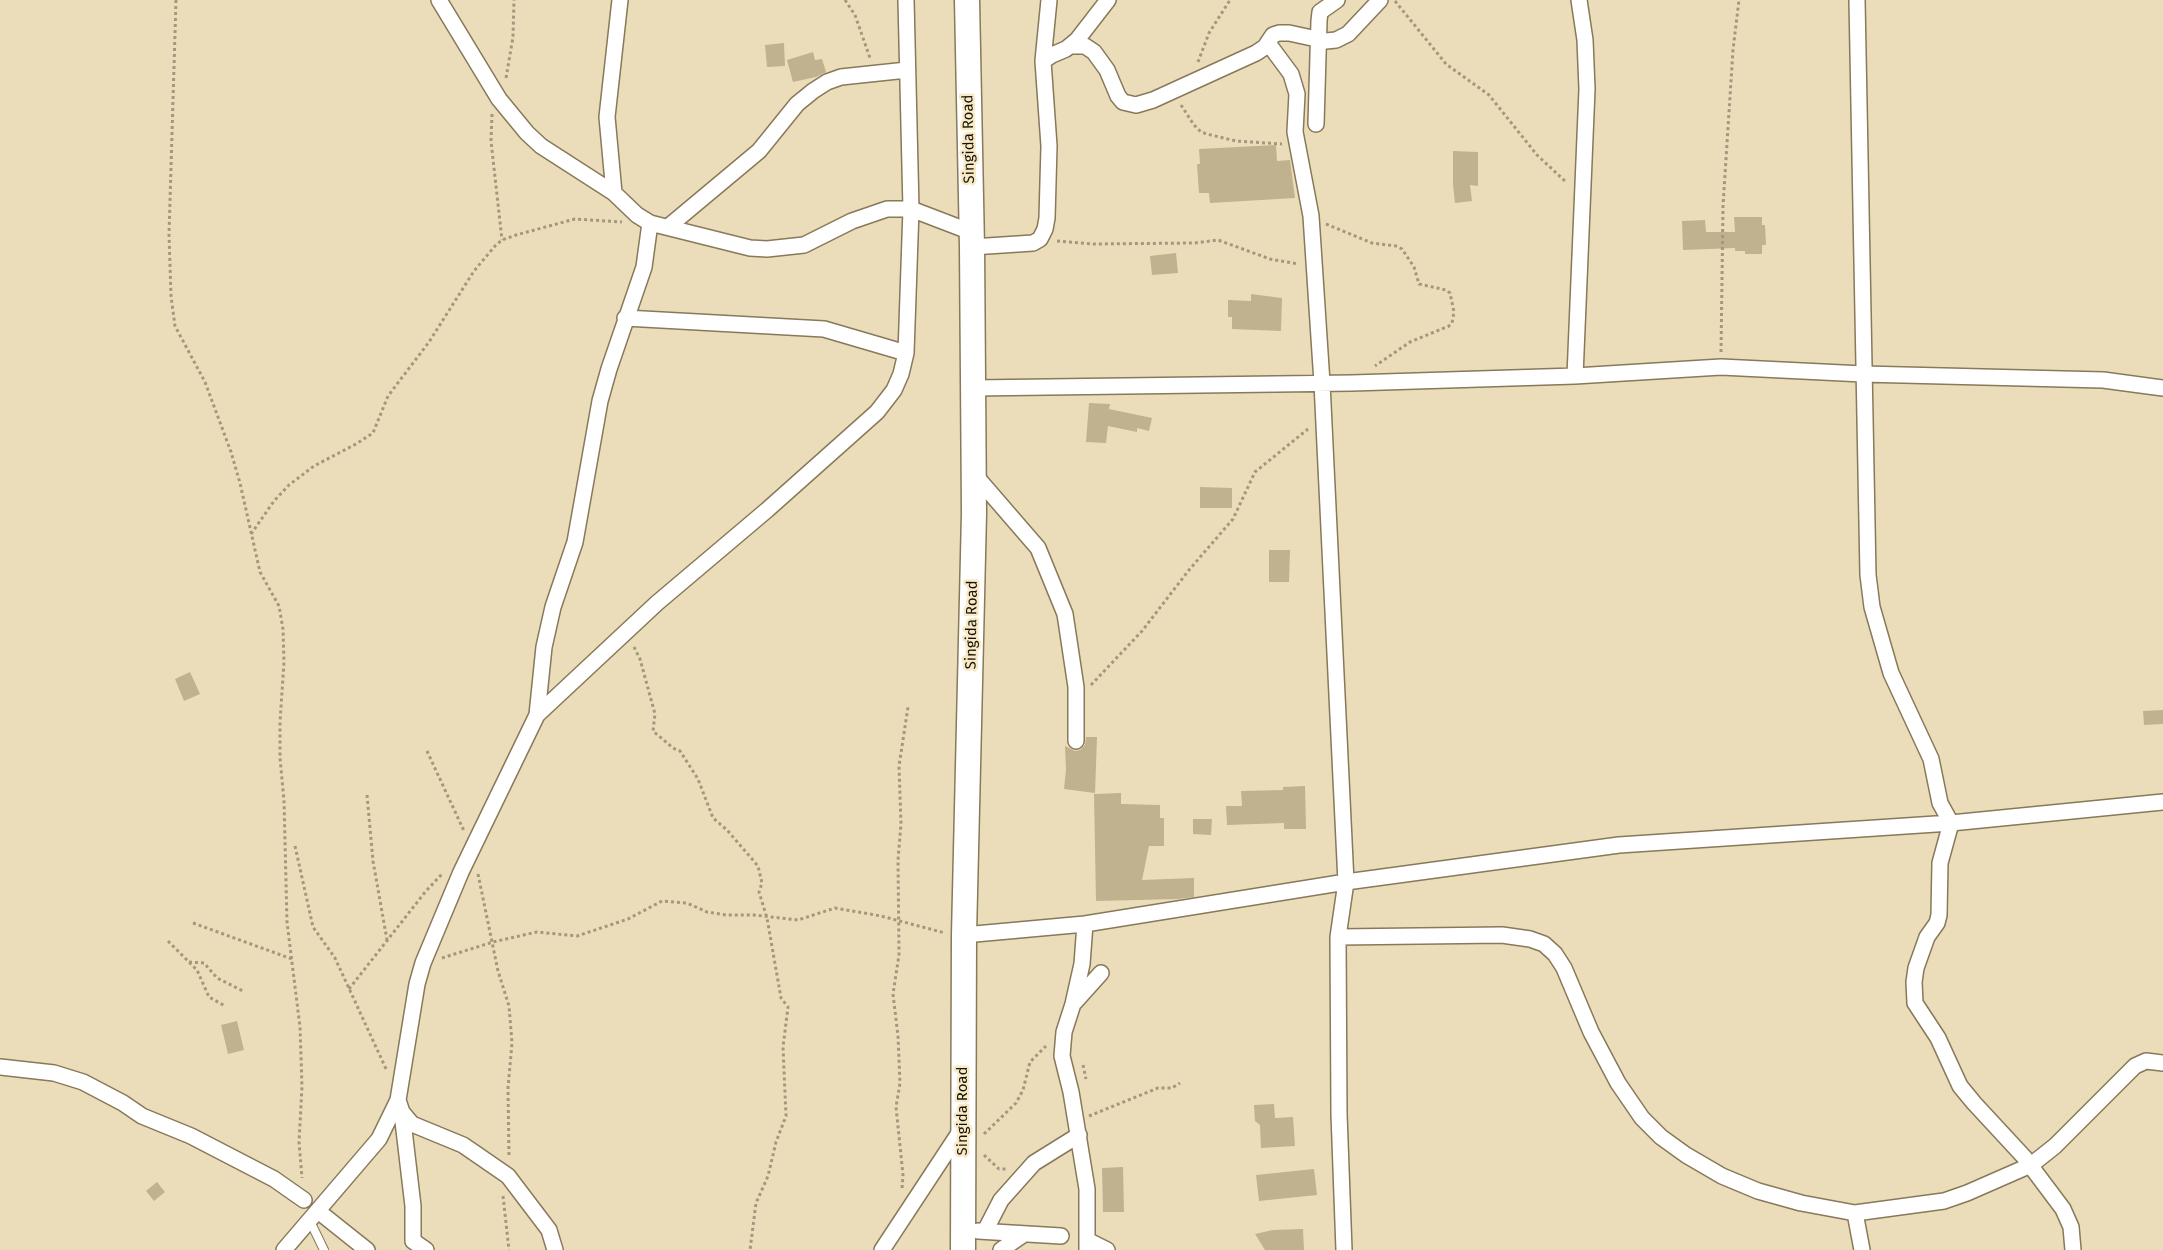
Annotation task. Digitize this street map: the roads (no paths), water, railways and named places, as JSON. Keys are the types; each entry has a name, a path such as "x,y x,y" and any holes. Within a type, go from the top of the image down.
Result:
{"highway":[{"name":"Singida Road","path":"967,0 974,474 964,935 963,1140 970,1237"}],"street":[{"path":"439,0 497,95 516,121 541,146 614,193 644,219 750,248 767,249 804,244 852,221 887,209 911,209 972,239 1024,244 1040,239 1047,218 1048,156 1043,61 1049,0"},
{"path":"614,193 607,117 620,0"},
{"path":"537,715 657,603 877,412 894,390 901,374 906,352 911,209 906,0"},
{"path":"1043,61 1071,46 1108,0"},
{"path":"1316,124 1317,39 1320,12 1337,0"},
{"path":"1071,46 1085,46 1094,52 1107,70 1118,96 1123,102 1136,105 1169,93 1256,53 1268,43 1273,35 1279,33 1326,41 1336,40 1348,34 1380,0"},
{"path":"1575,376 1587,60 1579,0"},
{"path":"1857,0 1863,374 1868,564 1872,607 1891,673 1931,759 1940,803 1950,823 1940,863 1939,915 1937,923 1927,937 1916,968 1915,1003 1938,1038 1960,1086 2031,1165 2063,1209 2071,1227 2074,1249"},
{"path":"1268,43 1291,74 1297,94 1295,132 1311,216 1322,383 1346,882 1338,938 1344,1250"},
{"path":"668,227 759,151 797,104 813,91 827,82 842,77 907,70"},
{"path":"426,1250 413,1240 413,1206 400,1106 417,984 423,963 473,849 537,715 544,647 553,607 575,542 600,401 644,267 644,219"},
{"path":"626,318 824,329 906,352"},
{"path":"973,388 1352,383 1575,376 1721,367 1863,374 2103,380 2163,388"},
{"path":"974,474 1038,548 1065,614 1076,687 1076,741"},
{"path":"964,935 1085,924 1346,882 1619,845 1950,823 2163,802"},
{"path":"1085,924 1082,964 1064,1032 1062,1056 1078,1128 1087,1189 1087,1245 1107,1250"},
{"path":"1338,938 1502,935 1530,939 1544,944 1555,954 1564,968 1591,1032 1618,1083 1642,1118 1661,1137 1713,1171 1758,1191 1801,1203 1855,1213 1944,1201 2031,1165 2055,1146 2135,1066 2146,1061 2163,1063"},
{"path":"1073,1004 1101,973"},
{"path":"0,1067 54,1072 83,1082 142,1116 191,1136 274,1179 304,1200"},
{"path":"400,1106 412,1124 463,1145 508,1176 549,1230 555,1250"},
{"path":"284,1250 379,1138 400,1106"},
{"path":"970,1237 1034,1163 1078,1128"},
{"path":"882,1250 900,1222 963,1140"},
{"path":"1855,1213 1862,1250"},
{"path":"314,1215 367,1250"},
{"path":"970,1237 1024,1234 1062,1236"},
{"path":"1001,1250 1024,1234"}],"lane":[{"path":"314,1215 324,1250"}]}
